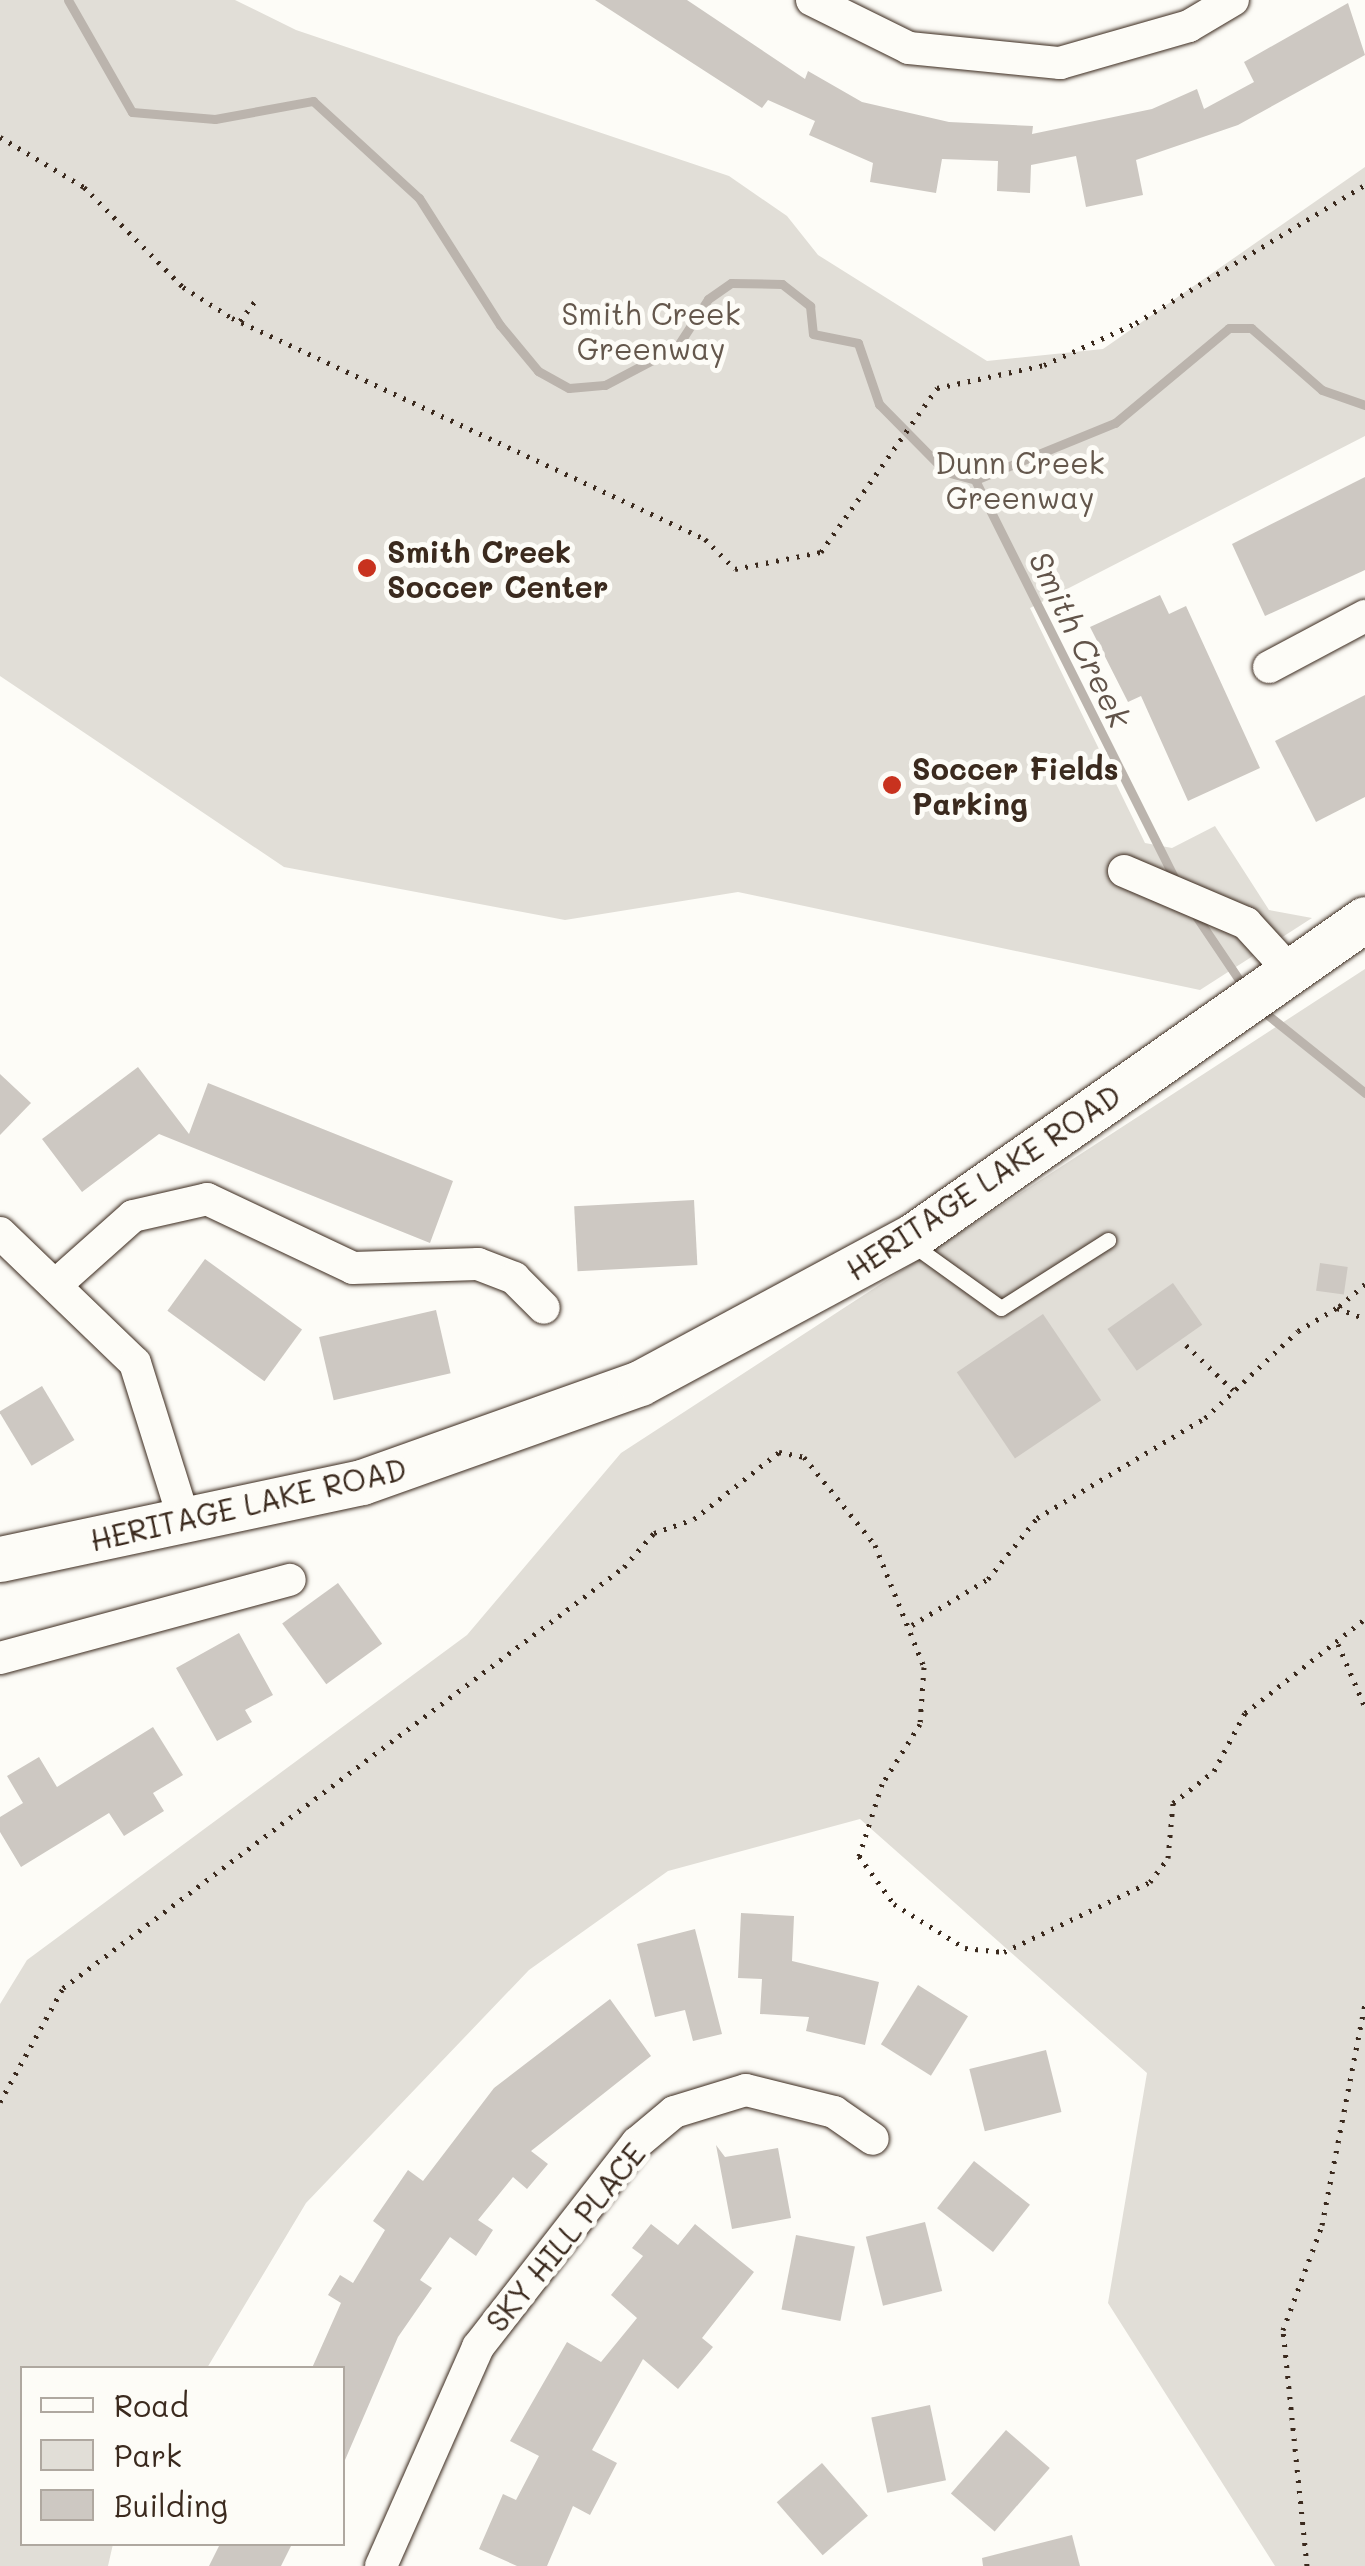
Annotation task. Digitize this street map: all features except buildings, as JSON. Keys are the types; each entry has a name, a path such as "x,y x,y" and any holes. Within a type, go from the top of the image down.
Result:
{"main road":[{"name":"HERITAGE LAKE ROAD","path":"0,1559 184,1519 478,1447 640,1383 906,1240 1365,919"}],"street":[{"path":"812,0 909,48 971,58 1060,62 1180,13 1233,0"},
{"path":"1269,667 1365,616"},
{"path":"1124,872 1246,923 1289,970"},
{"path":"59,1282 133,1216 207,1199 353,1268 478,1264 514,1278 544,1308"},
{"path":"0,1233 59,1282 134,1363 184,1519"},
{"path":"0,1658 290,1580"},
{"name":"SKY HILL PLACE","path":"381,2566 478,2347 636,2143 674,2112 746,2090 834,2112 873,2139"}],"lane":[{"path":"906,1240 1002,1308 1108,1240"}],"path":[{"path":"0,137 84,187 183,287 240,322 705,539 735,570 821,552 938,388 1044,365 1136,323 1365,185"},
{"path":"240,322 256,300"},
{"path":"912,1625 988,1578 1038,1518 1101,1488 1233,1390 1365,1284"},
{"path":"1338,1307 1365,1319"},
{"path":"1186,1345 1233,1390"},
{"path":"0,2102 63,1988 624,1568 654,1533 694,1519 779,1452 804,1457 845,1504 912,1625 924,1667 920,1724 882,1784 859,1856 894,1904 989,1954 1150,1882 1168,1858 1173,1803 1214,1771 1244,1713 1338,1644 1365,1619"},
{"path":"1338,1644 1365,1707"},
{"path":"1306,2566 1283,2330 1322,2225 1365,2004"}],"green space":[{"path":"0,0 235,0 296,30 729,176 787,216 818,255 987,361 1103,349 1365,167 1365,436 1030,608 1145,843 1172,848 1215,826 1269,910 1312,918 1200,990 738,892 565,920 284,867 0,676"},
{"path":"1365,969 1365,2566 1275,2566 1108,2303 1147,2073 860,1819 668,1871 529,1970 306,2203 208,2366 20,2366 20,2546 113,2546 108,2566 0,2566 0,2004 27,1960 467,1635 621,1453"}],"waterway":[{"name":"Smith Creek","path":"68,0 132,112 215,119 313,101 419,198 500,325 538,371 569,388 605,385 677,347 708,299 731,283 782,284 810,306 813,334 858,343 879,404 946,472 975,480 1176,882"},
{"path":"975,480 1115,423 1229,328 1251,328 1322,390 1365,405"},
{"name":"Smith Creek","path":"1194,913 1244,987"},
{"name":"Smith Creek","path":"1259,1008 1365,1093"}],"place":[{"name":"Smith Creek Soccer Center","path":"367,568"},
{"name":"Soccer Fields Parking","path":"892,785"}],"park label":[{"name":"Smith Creek Greenway","path":"651,330"},
{"name":"Dunn Creek Greenway","path":"1020,479"}]}
